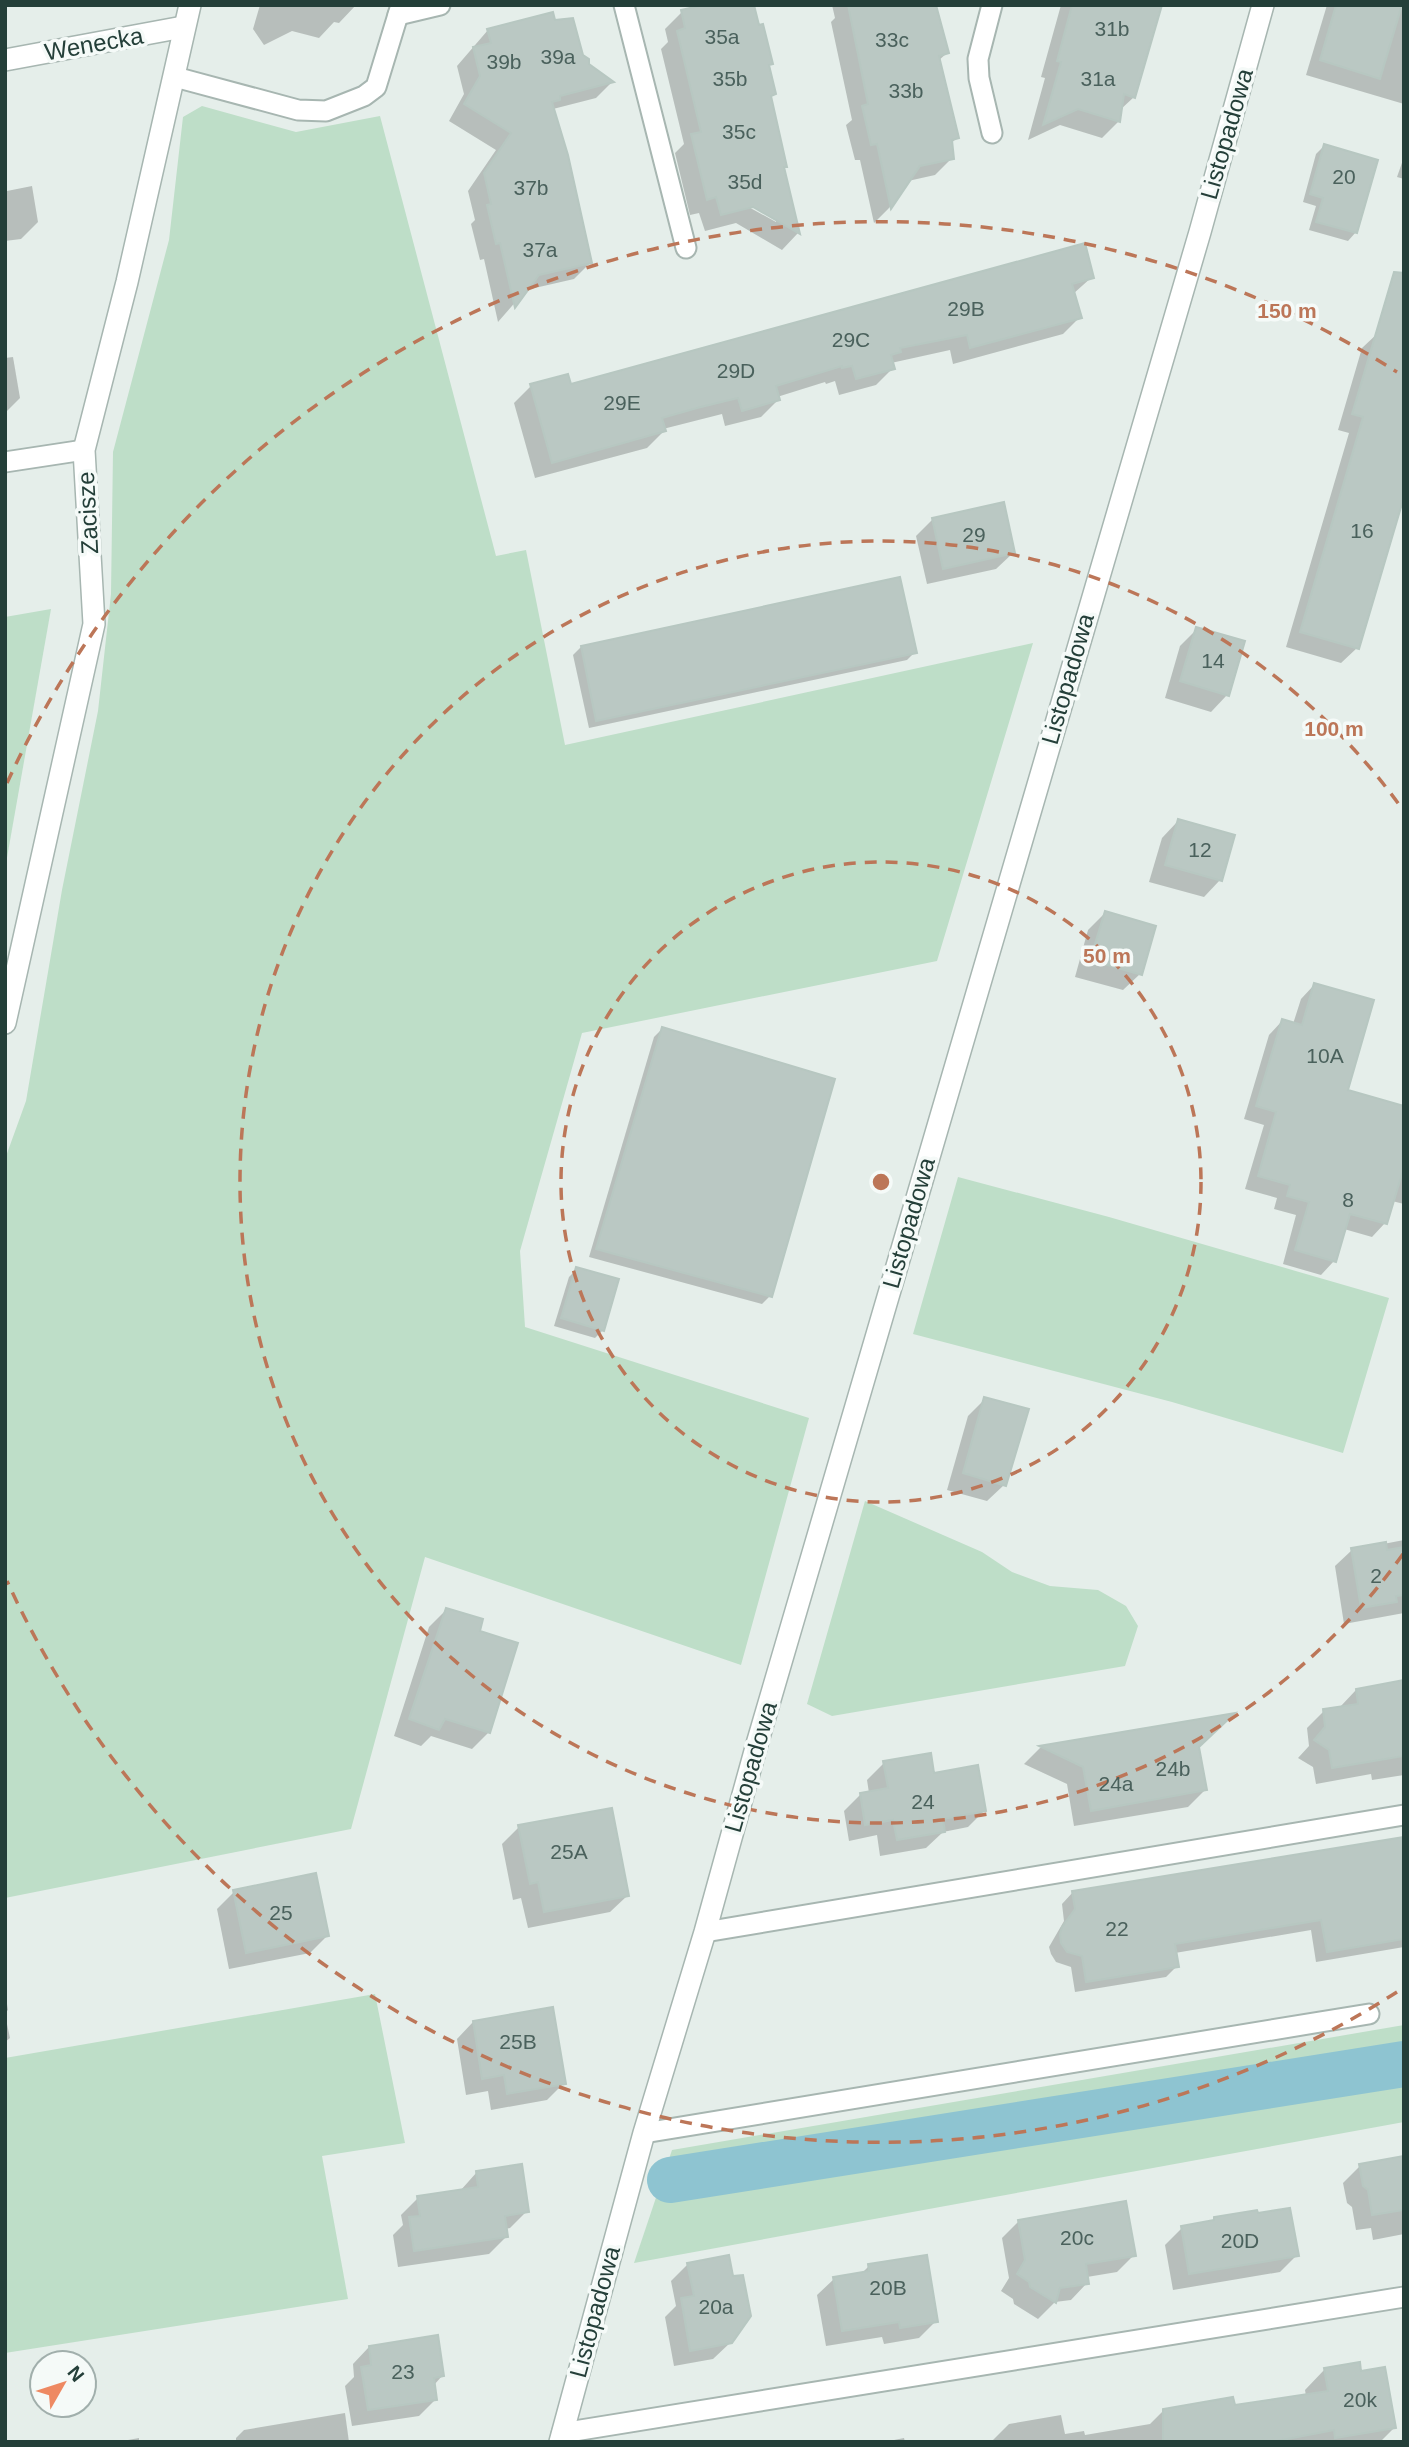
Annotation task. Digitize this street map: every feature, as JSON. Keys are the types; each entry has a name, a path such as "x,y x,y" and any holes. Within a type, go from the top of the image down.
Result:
{"street":[{"name":"Zacisze","path":"5,1023 94,624 84,450 127,282 190,5"},
{"name":"Listopadowa","path":"561,2437 644,2133 705,1932 1264,5"},
{"name":"Wenecka","path":"5,60 183,27"}],"lane":[{"path":"175,77 298,110 326,111 364,96 376,87 399,10 440,5"},
{"path":"624,5 686,248"},
{"path":"992,5 978,59 979,78 992,134"},
{"path":"5,462 84,450"},
{"path":"705,1932 1404,1815"},
{"path":"644,2133 1368,2014"},
{"path":"561,2437 1404,2297"}],"green space":[{"path":"202,106 296,132 380,116 496,556 526,550 565,745 1033,643 937,961 582,1033 520,1251 525,1327 809,1418 741,1665 425,1557 351,1829 5,1898 5,1159 26,1101 62,890 98,711 111,594 113,452 169,240 183,117"},
{"path":"51,609 5,869 5,617"},
{"path":"958,1177 1109,1217 1389,1298 1343,1453 1172,1402 913,1334"},
{"path":"865,1501 982,1552 1012,1572 1050,1586 1098,1590 1126,1606 1138,1626 1125,1666 832,1716 807,1704"},
{"path":"375,1994 405,2143 322,2156 348,2299 5,2353 5,2058"},
{"path":"1404,2025 1404,2122 634,2263 672,2150"}],"building":[{"path":"703,5 754,5 759,25 763,24 773,64 769,65 776,94 771,96 800,234 753,207 721,215 716,197 707,200 691,134 701,132 677,31 685,28 681,10"},
{"path":"848,5 936,5 949,53 939,56 959,138 952,140 954,159 920,166 891,209 877,144 871,145 862,106 868,104"},
{"path":"1072,5 1162,5 1135,98 1124,94 1120,122 1078,109 1043,125 1061,62 1057,61"},
{"path":"1336,5 1402,5 1380,79 1320,60"},
{"path":"553,12 555,20 573,18 583,55 589,59 589,64 614,82 560,96 560,100 552,102 568,155 592,263 539,275 515,308 500,243 496,244 487,205 491,204 484,173 511,133 464,104 480,76 473,47 491,43 487,29"},
{"path":"1324,144 1378,160 1357,233 1316,222 1323,198 1310,194"},
{"path":"1085,243 1094,278 1072,284 1082,318 970,348 967,335 900,348 901,352 891,355 895,369 856,379 852,366 842,366 776,386 780,400 742,411 738,398 697,408 662,418 666,431 552,463 530,384 568,374 571,384"},
{"path":"1394,272 1404,273 1404,497 1359,649 1300,632 1363,417 1352,414"},
{"path":"1004,502 1015,553 943,569 932,518"},
{"path":"900,577 917,653 596,721 581,646"},
{"path":"1196,627 1245,641 1229,696 1180,681"},
{"path":"1178,819 1235,835 1222,881 1165,865"},
{"path":"1105,911 1156,926 1142,975 1090,960"},
{"path":"1314,983 1374,1000 1348,1090 1404,1106 1404,1167 1387,1224 1350,1214 1336,1262 1295,1250 1309,1202 1287,1196 1290,1185 1258,1176 1276,1112 1256,1106 1282,1019 1302,1025"},
{"path":"662,1027 835,1079 772,1297 596,1249"},
{"path":"576,1267 619,1279 604,1331 561,1318"},
{"path":"984,1397 1029,1409 1006,1486 963,1473"},
{"path":"1386,1542 1387,1550 1404,1547 1404,1595 1396,1596 1397,1602 1361,1608 1351,1548"},
{"path":"446,1608 483,1619 480,1631 518,1643 490,1733 445,1719 439,1730 409,1719"},
{"path":"1404,1680 1404,1756 1332,1768 1329,1750 1314,1740 1325,1727 1323,1709 1358,1704 1356,1689"},
{"path":"1235,1713 1199,1747 1207,1790 1091,1811 1083,1767 1039,1746"},
{"path":"931,1753 934,1773 978,1765 986,1811 943,1819 945,1832 897,1840 893,1820 865,1825 860,1793 888,1788 883,1761"},
{"path":"612,1808 629,1896 544,1912 538,1882 530,1884 518,1825"},
{"path":"1404,1837 1404,1939 1327,1952 1321,1920 1175,1944 1179,1967 1086,1982 1082,1956 1067,1952 1061,1943 1062,1927 1075,1909 1072,1891"},
{"path":"316,1873 329,1936 246,1953 233,1890"},
{"path":"553,2007 566,2084 507,2094 504,2075 482,2079 473,2021"},
{"path":"1404,2156 1404,2210 1372,2215 1368,2190 1363,2186 1359,2164"},
{"path":"522,2164 529,2212 505,2216 508,2237 414,2251 409,2217 420,2216 417,2196 478,2187 476,2171"},
{"path":"1126,2201 1136,2256 1086,2264 1089,2284 1060,2288 1056,2303 1030,2287 1029,2282 1017,2274 1025,2260 1018,2220"},
{"path":"1290,2208 1299,2256 1189,2274 1181,2226 1214,2220 1214,2217"},
{"path":"729,2255 733,2276 743,2275 751,2316 732,2343 690,2351 681,2298 694,2296 687,2263"},
{"path":"927,2255 938,2322 900,2328 899,2322 842,2331 833,2277 869,2271 868,2264"},
{"path":"438,2335 444,2376 434,2378 437,2400 368,2410 361,2367 371,2365 369,2346"},
{"path":"1360,2362 1361,2371 1385,2367 1396,2428 1335,2438 1334,2430 1272,2442 1163,2442 1163,2409 1233,2397 1235,2405 1328,2391 1324,2368"}],"waterway":[{"path":"670,2180 1404,2064"}]}
